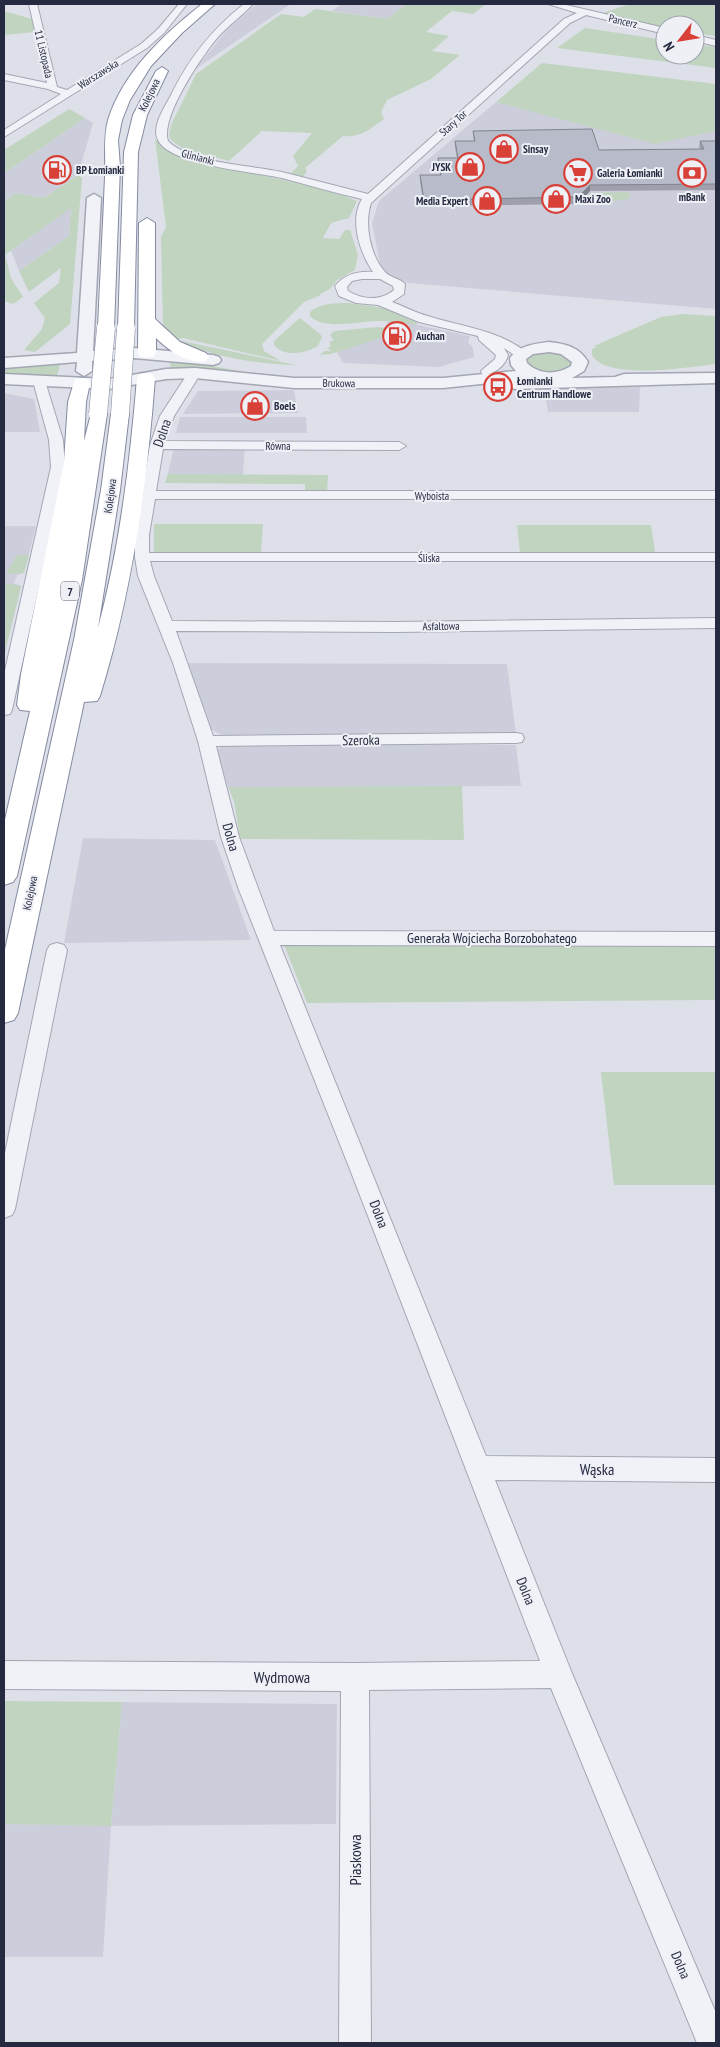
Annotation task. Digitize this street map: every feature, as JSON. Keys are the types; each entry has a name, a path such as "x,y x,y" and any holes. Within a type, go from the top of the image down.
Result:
{"highway":[{"name":"Kolejowa","path":"203,25 221,6"},
{"name":"Kolejowa","path":"4,876 72,580 98,414 106,328 113,167 111,141 122,106 146,65 172,35 221,6"},
{"name":"Kolejowa","path":"4,1014 97,581 120,414 126,328 131,152 140,115 166,66 144,142 145,167"},
{"path":"99,167 111,141"},
{"path":"94,198 95,182"},
{"path":"147,204 147,353"},
{"path":"148,321 197,365"},
{"path":"62,750 83,712 106,645 125,543 142,434 146,378"},
{"path":"29,766 27,720 34,650 62,528 74,459 76,409 81,383"}],"street":[{"name":"11 Listopada","path":"33,4 52,89 68,93"},
{"name":"Warszawska","path":"4,134 144,46 160,31 183,4"},
{"name":"Glinianki","path":"249,4 210,41 187,72 161,131 163,140 175,151 192,158 282,176 370,198"},
{"name":"Pancerz","path":"552,4 655,29"},
{"name":"Stary Tor","path":"370,198 567,21 585,12"},
{"path":"4,77 52,87"},
{"path":"4,379 81,383 87,335 94,198"},
{"path":"370,198 364,206 362,214 368,255 382,276"},
{"path":"357,276 368,255"},
{"path":"376,301 387,299 398,293 399,284 382,276 357,276 344,281 341,286 341,291 353,299 376,301 400,307 422,318 495,332 542,347 567,350 576,355 575,369 641,379"},
{"path":"398,293 414,306 452,324"},
{"path":"472,329 507,343 519,358 521,368 532,374"},
{"path":"472,329 497,347 502,355 501,360 487,370"},
{"path":"42,360 63,351 87,335"},
{"name":"Brukowa","path":"81,383 112,384 146,378 197,365 374,375 441,375 487,370 542,347"},
{"path":"146,378 147,353"},
{"name":"Brukowa","path":"85,356 147,353 197,365 294,383 457,382 532,374 554,377 575,369"},
{"path":"4,363 85,356"},
{"name":"Dolna","path":"197,365 186,389 167,416 157,445 142,535 142,557 146,576 166,626 206,741 230,837 248,890 269,938 559,1674 712,2033"},
{"path":"457,382 595,383 641,379 716,378"},
{"path":"4,710 58,467 56,440 39,381"},
{"name":"Równa","path":"157,445 399,446"},
{"name":"Wyboista","path":"148,494 716,495"},
{"name":"Śliska","path":"142,557 716,557"},
{"name":"Asfaltowa","path":"166,626 395,627 716,623"},
{"name":"Szeroka","path":"206,741 516,738"},
{"name":"Generała Wojciecha Borzobohatego","path":"269,938 716,939"},
{"path":"4,1209 57,950"},
{"name":"Wąska","path":"478,1468 716,1470"},
{"name":"Wydmowa","path":"4,1675 355,1677 559,1674"},
{"name":"Piaskowa","path":"355,1677 355,2043"}],"shaded area":[{"path":"257,4 291,4 194,70 228,29"},
{"path":"342,4 407,4 387,19 332,11"},
{"path":"496,102 655,143 716,131 716,309 408,283 381,270 372,223 379,201"},
{"path":"85,118 93,123 78,175 44,198 16,193 4,201 4,171 6,172"},
{"path":"71,207 69,236 19,271 11,251"},
{"path":"390,319 470,336 468,342 473,348 474,357 439,367 343,363 337,352 380,334"},
{"path":"640,387 639,412 548,412 544,388"},
{"path":"294,390 298,413 183,414 198,391"},
{"path":"4,393 34,399 40,432 4,432"},
{"path":"180,417 306,417 307,433 176,433"},
{"path":"174,447 245,447 243,475 168,474"},
{"path":"4,526 36,526 24,573 17,575 14,583 21,586 4,656"},
{"path":"188,663 507,664 516,734 225,737 209,728"},
{"path":"225,744 516,745 521,786 228,787 217,750"},
{"path":"83,838 215,840 251,940 64,943"},
{"path":"122,1702 337,1704 336,1824 111,1826"},
{"path":"4,1824 111,1826 103,1957 4,1957"}],"green space":[{"path":"407,4 486,4 473,14 452,11 426,32 449,36 432,51 460,55 431,79 387,100 381,112 384,119 360,134 343,136 305,168 307,171 303,177 291,173 298,166 293,156 312,133 262,131 229,161 183,149 171,140 169,135 171,125 196,74 281,14 304,17 315,9 387,19"},
{"path":"630,4 716,4 716,36 705,34 705,15 655,15 655,27 600,14"},
{"path":"4,11 32,19 34,32 4,35"},
{"path":"585,28 655,38 655,60 557,48"},
{"path":"705,45 716,47 716,68 692,65 705,65"},
{"path":"542,63 716,84 716,131 655,144 496,102"},
{"path":"69,109 85,118 6,172 4,171 4,150"},
{"path":"155,139 179,156 344,194 357,201 349,218 331,223 323,238 339,239 345,230 350,230 358,255 355,270 337,280 330,289 321,295 304,302 262,344 264,351 281,361 183,338 174,340 163,328 161,237 166,227"},
{"path":"78,175 82,178 70,324 35,352 24,350 42,329 45,318 34,303 59,283 61,268 29,292 19,271 69,236 71,208 5,255 11,278 23,297 13,304 4,301 4,201 16,193 44,198"},
{"path":"627,192 630,194 629,199 580,205 590,193"},
{"path":"348,303 385,308 418,323 416,325 378,321 333,324 316,321 310,316 310,312 323,305"},
{"path":"683,314 716,316 716,364 669,369 631,370 614,368 600,363 592,355 592,349 597,347 594,346 661,317"},
{"path":"300,318 322,337 318,346 308,351 284,352 274,345 274,341"},
{"path":"386,328 381,338 331,354 320,355 324,351 331,351 327,348 330,347 330,341 334,341 330,335 334,331"},
{"path":"178,341 296,365 236,359 192,347"},
{"path":"542,351 564,354 571,360 571,364 561,372 549,373 536,369 526,362 526,358"},
{"path":"169,358 256,374 204,368 171,368"},
{"path":"61,361 57,376 4,373 4,367"},
{"path":"168,474 328,475 327,492 305,492 305,484 165,483"},
{"path":"154,524 263,524 261,553 154,553"},
{"path":"517,525 651,525 655,552 520,553"},
{"path":"17,555 29,555 24,573 10,574 7,572"},
{"path":"4,583 21,586 4,656"},
{"path":"462,786 464,840 240,839 234,801 228,787"},
{"path":"283,942 716,946 716,1000 307,1003"},
{"path":"601,1072 716,1072 716,1185 614,1185"},
{"path":"4,1701 122,1702 111,1826 4,1824"}],"building":[{"name":"Galeria Łomianki","path":"592,129 599,150 704,149 700,141 716,141 716,184 590,185 578,197 424,200 420,175 441,175 438,158 458,158 455,141 475,141 473,131"}],"place":[{"name":"Sinsay","path":"504,149"},
{"name":"JYSK","path":"470,167"},
{"name":"BP Łomianki","path":"57,170"},
{"name":"Galeria Łomianki","path":"578,173"},
{"name":"mBank","path":"692,173"},
{"name":"Maxi Zoo","path":"556,199"},
{"name":"Media Expert","path":"487,201"},
{"name":"Auchan","path":"397,336"},
{"name":"Łomianki Centrum Handlowe","path":"498,387"},
{"name":"Boels","path":"255,406"}]}
